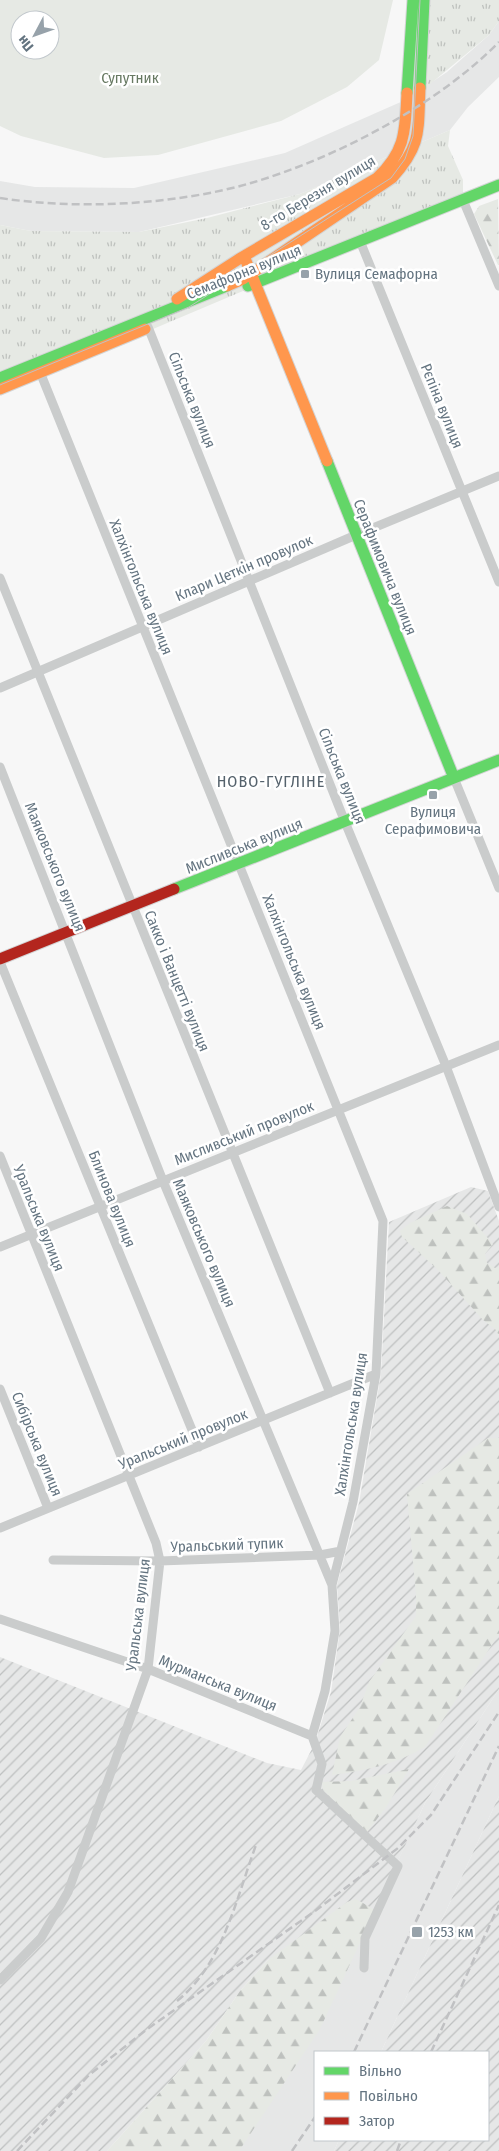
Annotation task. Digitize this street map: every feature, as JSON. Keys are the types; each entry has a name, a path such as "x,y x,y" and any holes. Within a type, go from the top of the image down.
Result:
{"main road":[{"name":"8-го Березня вулиця","path":"244,256 377,178 392,164 405,136 413,0"},
{"name":"8-го Березня вулиця","path":"254,278 382,186 408,160 418,136 424,0"},
{"name":"Семафорна вулиця","path":"0,378 120,328 360,241 499,185"},
{"name":"Серафимовича вулиця","path":"244,256 454,778"},
{"name":"Семафорна вулиця","path":"120,328 182,297 244,256"},
{"name":"Семафорна вулиця","path":"0,388 148,327 254,278"},
{"name":"Мисливська вулиця","path":"0,961 66,932 499,760"}],"street":[{"path":"463,200 499,286"},
{"name":"Рєпіна вулиця","path":"360,241 499,582"},
{"name":"Сільська вулиця","path":"148,327 345,822 446,1066 499,1207"},
{"name":"Халхінгольська вулиця","path":"40,372 383,1221 376,1374 353,1502 332,1585"},
{"name":"Клари Цеткін провулок","path":"0,688 356,535 499,476"},
{"name":"Сакко і Ванцетті вулиця","path":"0,578 330,1393"},
{"name":"Маяковського вулиця","path":"0,767 162,1181 332,1585 335,1631 325,1691 312,1736"},
{"name":"Серафимовича вулиця","path":"454,778 499,888"},
{"name":"Блинова вулиця","path":"0,961 199,1447"},
{"name":"Мисливський провулок","path":"0,1247 499,1045"},
{"name":"Уральська вулиця","path":"0,1156 156,1543 160,1561 148,1669 68,1892 41,1938 0,1980"},
{"name":"Уральський провулок","path":"0,1528 376,1374"},
{"name":"Сибірська вулиця","path":"0,1389 48,1508"},
{"name":"Уральський тупик","path":"53,1560 160,1561 320,1555 341,1551"},
{"name":"Мурманська вулиця","path":"0,1619 148,1669 312,1736"},
{"path":"312,1736 322,1764 316,1790 398,1866 365,1938 364,1968"}],"shaded area":[{"path":"499,21 499,77 468,107 450,130 300,194 139,232 31,231 0,225 0,181 35,187 134,188 285,153 403,101 447,72 489,35"},
{"path":"471,1187 488,1191 499,1221 499,1689 425,1803 375,1910 268,1960 240,1991 206,2041 107,2151 0,2151 0,1657 267,1763 301,1770 315,1743 331,1692 340,1630 337,1585 359,1503 381,1374 389,1222"},
{"path":"499,1689 499,1796 381,2051 314,2051 314,2141 339,2141 334,2151 107,2151 375,1909 425,1803"},
{"path":"499,1796 499,2151 334,2151 339,2141 489,2141 489,2051 381,2051"}],"green space":[{"name":"Супутник","path":"0,0 393,0 379,60 347,87 281,121 158,155 104,158 21,136 0,126"},
{"path":"426,0 499,0 499,21 489,35 423,90"},
{"path":"450,130 448,146 463,180 463,200 0,393 0,225 31,231 139,232 207,218 300,194"},
{"path":"498,199 499,265 474,214 479,206"},
{"path":"447,1206 467,1214 493,1244 485,1254 487,1263 495,1268 499,1267 499,1336 496,1330 483,1320 438,1270 402,1237 400,1231 410,1223"},
{"path":"488,1438 499,1438 499,1634 425,1747 403,1758 380,1766 332,1775 340,1737 360,1707 369,1682 416,1616 416,1595 407,1494"},
{"path":"409,1769 387,1806 367,1832 323,1790 322,1782 351,1781"},
{"path":"356,1899 375,1910 320,2029 239,2151 107,2151 206,2041 240,1991 268,1960 347,1902"}],"tram line":[{"path":"0,385 189,307 391,178 405,159 413,136 420,0"}],"railway":[{"path":"0,198 61,204 126,203 159,201 191,196 251,183 317,159 384,127 446,87 499,42"},
{"path":"17,2151 89,2075 146,2030 315,1911 398,1848 431,1815 499,1712"},
{"path":"354,2051 499,1746"},
{"path":"177,2001 193,1986 217,1950 256,1845"},
{"path":"431,2051 499,1905"},
{"path":"292,2151 314,2118"},
{"path":"397,2151 401,2141"}],"traffic: fast":[{"path":"407,93 413,0"},
{"path":"420,88 424,0"},
{"path":"248,286 499,185"},
{"path":"0,378 227,286"},
{"path":"327,461 454,778"},
{"path":"174,889 499,760"}],"traffic: slow":[{"path":"227,286 243,279 392,178 409,156 414,146 418,127 420,88"},
{"path":"177,299 239,259 377,178 394,159 399,149 406,119 407,93"},
{"path":"244,256 327,461"},
{"path":"0,389 145,329"}],"traffic: jam":[{"path":"0,959 174,889"}],"place":[{"name":"Вулиця Семафорна","path":"305,274"},
{"name":"Вулиця Серафимовича","path":"433,795"},
{"name":"1253 км","path":"417,1932"}],"district":[{"name":"НОВО-ГУГЛІНЕ","path":"271,781"}]}
